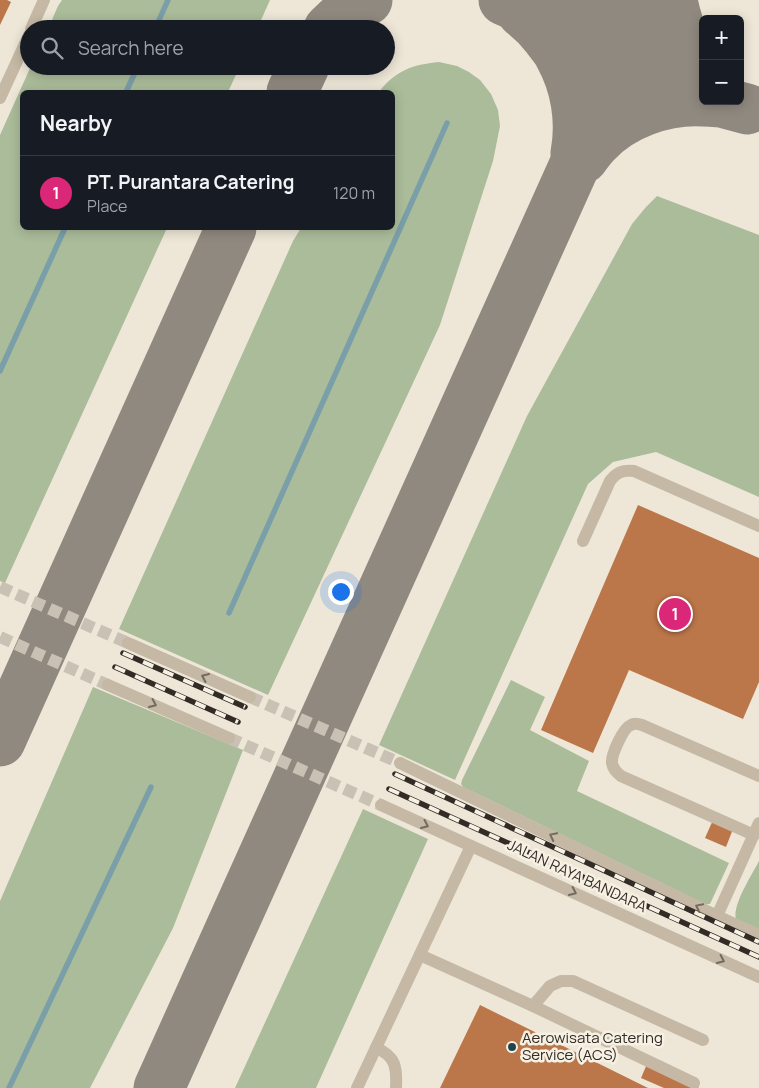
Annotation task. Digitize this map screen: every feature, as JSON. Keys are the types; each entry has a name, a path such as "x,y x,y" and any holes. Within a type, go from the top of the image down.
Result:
{"street":[{"path":"35,20 44,0"},
{"path":"0,98 20,55"},
{"path":"582,541 610,481 616,474 626,470 634,471 759,526"},
{"path":"128,643 250,697"},
{"path":"108,685 229,738"},
{"path":"754,835 621,776 616,772 611,761 623,732 631,724 636,724 759,776"},
{"name":"JALAN RAYA BANDARA","path":"400,763 759,935"},
{"name":"JALAN RAYA BANDARA","path":"381,805 759,977"},
{"path":"717,916 759,823"},
{"path":"357,1088 471,846"},
{"path":"420,954 694,1083"},
{"path":"533,1006 550,986 561,981 572,981 703,1040"},
{"path":"376,1048 390,1056 396,1068 396,1088"}],"green space":[{"path":"62,0 270,0 261,20 52,20"},
{"path":"439,62 457,66 480,80 491,94 498,110 500,126 493,161 440,325 268,695 119,629 293,241 300,230 395,230 395,90 381,90 398,74 421,65"},
{"path":"27,75 236,75 229,90 20,90"},
{"path":"20,90 20,230 166,230 5,583 0,581 0,135"},
{"path":"657,196 759,235 759,497 656,452 613,462 588,484 455,780 379,745 527,416 632,224"},
{"path":"511,680 545,697 530,730 589,761 577,791 729,863 710,904 705,904 463,787 461,784 462,780"},
{"path":"93,687 243,750 173,928 90,1088 0,1088 0,901"},
{"path":"363,809 428,839 316,1088 235,1088"},
{"path":"759,861 759,932 736,919 736,913 740,898"}],"building":[{"path":"0,0 11,2 0,25"},
{"path":"638,505 759,558 759,682 743,719 629,670 593,753 541,730"},
{"path":"713,820 733,829 726,847 705,838"},
{"name":"Aerowisata Catering Service (ACS)","path":"480,1005 648,1088 440,1088"},
{"path":"647,1064 699,1086 698,1088 664,1088 641,1078"}],"waterway":[{"path":"159,20 168,0"},
{"path":"127,90 134,75"},
{"path":"229,613 447,123"},
{"path":"0,371 64,230"},
{"path":"9,1088 151,787"}],"taxiway":[{"path":"339,20 347,12 367,0"},
{"path":"504,0 699,87"},
{"path":"524,5 562,7 599,0"},
{"path":"159,1088 649,0"},
{"path":"672,0 683,37 699,65"},
{"path":"522,12 556,48 566,67 574,91 578,115 576,153"},
{"path":"293,90 300,75"},
{"path":"583,158 606,133 631,116 659,106 699,101"},
{"path":"732,105 747,109"},
{"path":"0,741 230,230"}],"tunnel":[{"path":"0,587 128,643"},
{"path":"0,637 108,685"},
{"path":"250,697 400,763"},
{"path":"229,738 381,805"}],"railway":[{"path":"123,653 245,707"},
{"path":"115,667 238,722"},
{"path":"395,774 759,942"},
{"path":"389,789 759,957"}],"place":[{"name":"PT. Purantara Catering","path":"675,614"},
{"name":"Aerowisata Catering Service (ACS)","path":"512,1047"}]}
